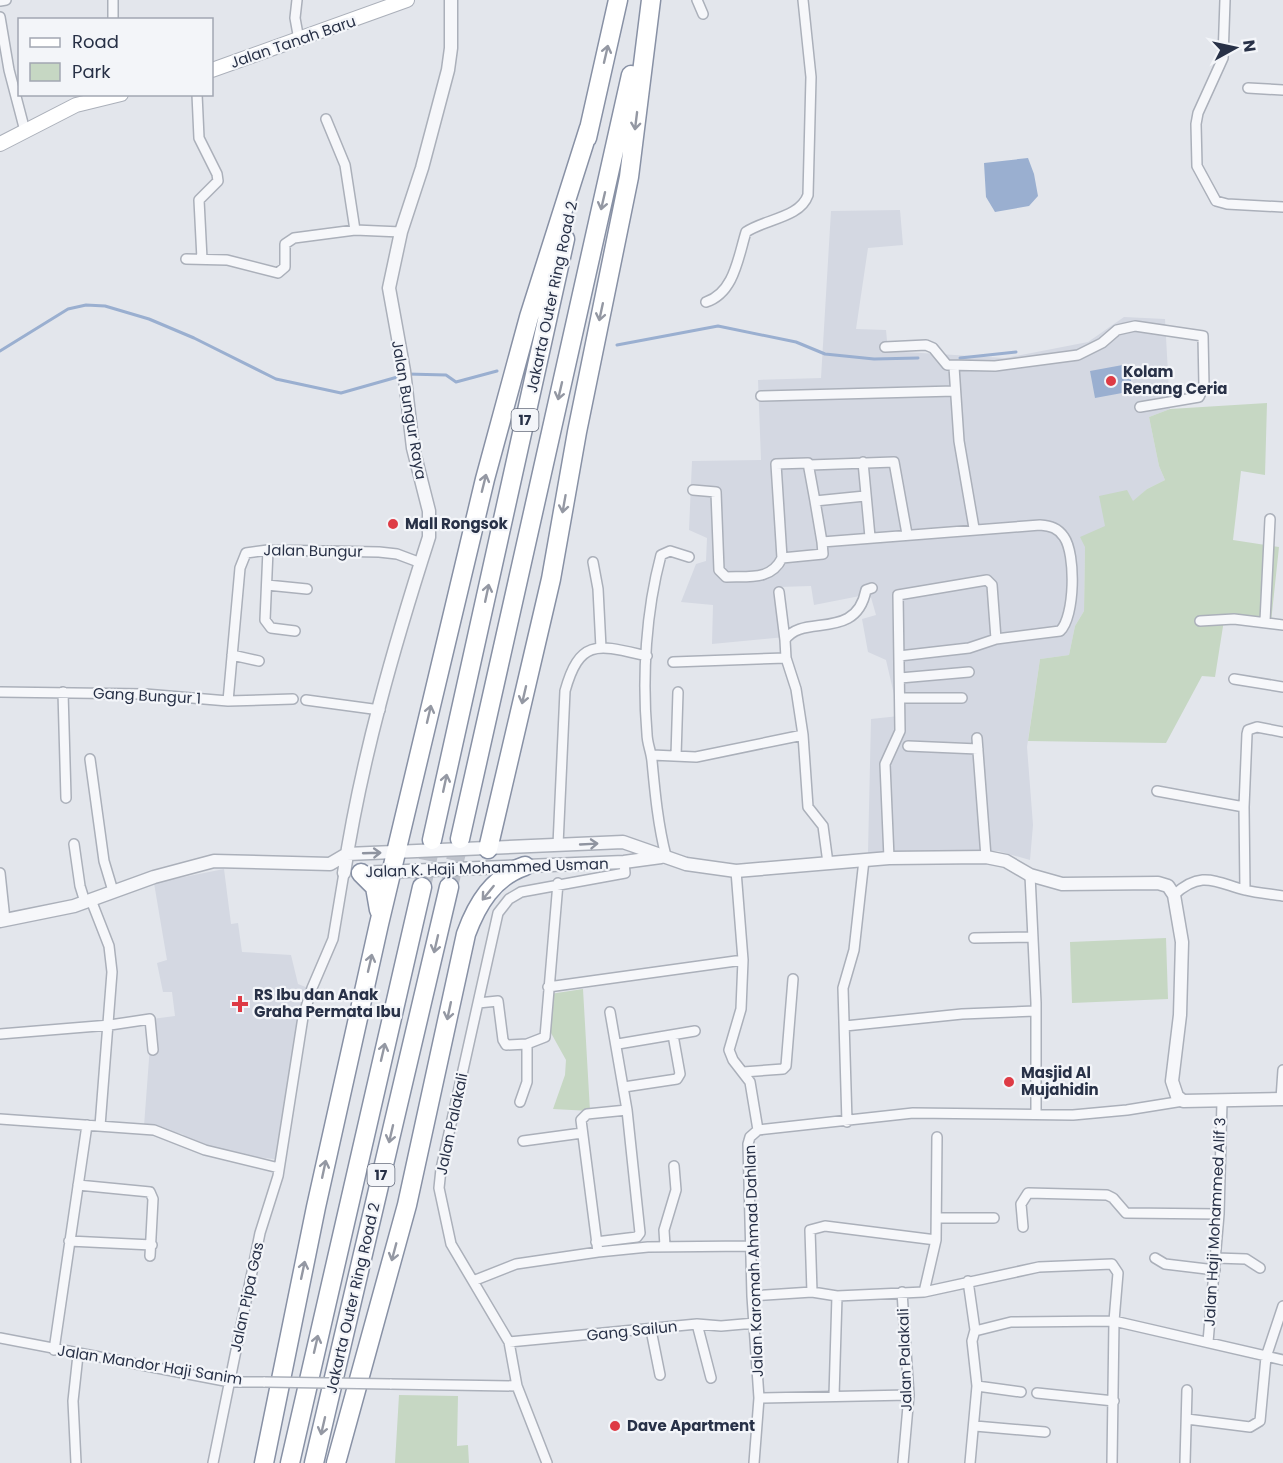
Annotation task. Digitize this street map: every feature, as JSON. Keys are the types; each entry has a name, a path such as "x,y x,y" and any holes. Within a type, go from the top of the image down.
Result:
{"highway":[{"name":"Jakarta Outer Ring Road 2","path":"432,840 618,0"},
{"name":"Jakarta Outer Ring Road 2","path":"460,839 650,0"},
{"path":"488,849 551,579 577,432 629,177 650,0"},
{"path":"264,1463 309,1240 379,924 485,479 529,317 589,128"},
{"path":"336,1463 407,1204 466,934 473,914 486,893 500,879 525,866"},
{"path":"352,873 375,886 379,904 379,924"},
{"name":"Jakarta Outer Ring Road 2","path":"290,1463 422,887"},
{"name":"Jakarta Outer Ring Road 2","path":"314,1463 449,887"}],"main road":[{"name":"Jalan Tanah Baru","path":"213,70 407,0"},
{"path":"0,144 76,105 113,96"}],"street":[{"path":"0,1 6,0"},
{"path":"113,0 113,18"},
{"path":"297,0 295,18 299,40"},
{"path":"697,0 702,14"},
{"path":"706,302 718,298 726,291 746,232 765,221 796,211 805,204 808,195 811,76 803,0"},
{"path":"1225,0 1223,58 1198,113 1196,124 1197,166 1216,201 1227,204 1283,207"},
{"name":"Jalan Bungur Raya","path":"352,873 347,854 380,710 429,537 430,523 413,448 389,288 401,232 422,168 448,70 451,3"},
{"path":"0,17 11,79 25,131"},
{"path":"1248,88 1283,90"},
{"path":"197,96 199,138 212,162 218,181 199,200 202,259"},
{"path":"326,119 345,165 355,230"},
{"path":"186,260 227,260 278,273 285,267 285,244 290,240 355,230 401,232"},
{"path":"885,347 926,345 933,348 946,365 954,367 995,366 1078,355 1102,343 1118,330 1136,326 1203,336 1204,386 1199,397 1140,407"},
{"path":"954,367 958,441 974,528"},
{"path":"761,396 954,391"},
{"path":"693,490 716,492 719,570 722,575 765,575 778,566 782,558 775,467 779,462 805,462 810,465 894,462 907,534"},
{"path":"863,462 870,537"},
{"path":"782,558 820,555 823,552 810,465"},
{"path":"815,501 866,496"},
{"path":"1265,621 1270,519"},
{"path":"822,542 974,528 1049,526 1060,531 1071,550 1071,596 1063,628 1055,634 996,639 969,648 899,656"},
{"path":"268,550 265,620 267,625 296,631"},
{"name":"Jalan Bungur","path":"228,701 243,558 249,551 380,552 420,563"},
{"path":"666,856 659,830 652,755 647,735 647,656 652,602 662,555 670,551 689,556"},
{"path":"593,562 598,589 601,648"},
{"path":"889,858 885,764 900,731 897,600 900,593 987,580 992,585 996,639"},
{"path":"267,585 306,589"},
{"path":"785,640 793,631 843,620 856,613 863,604 866,590 872,588"},
{"path":"779,592 786,658 796,689 803,735 808,807 823,826 828,863"},
{"path":"1200,621 1265,621 1283,626"},
{"path":"558,845 565,691 571,670 580,655 586,651 601,648 647,656"},
{"path":"232,655 260,661"},
{"path":"673,662 786,658"},
{"path":"900,678 969,672"},
{"path":"1234,679 1283,687"},
{"name":"Gang Bungur 1","path":"0,692 145,694 228,701 293,699"},
{"path":"63,692 66,798"},
{"path":"676,756 678,692"},
{"path":"901,698 962,698"},
{"path":"306,700 380,710"},
{"path":"1245,890 1244,807 1248,730 1257,727 1283,732"},
{"path":"652,755 696,757 803,735"},
{"path":"977,738 986,857"},
{"path":"908,746 978,748"},
{"path":"90,759 104,861 113,891"},
{"path":"1157,791 1244,807"},
{"path":"623,842 624,862"},
{"name":"Jalan K. Haji Mohammed Usman","path":"330,864 347,854 623,842 686,864 736,871 889,858 986,857 1006,861 1030,875 1062,884 1158,883 1168,886 1174,895"},
{"path":"74,844 80,886 109,946 112,984 110,1025 100,1126"},
{"name":"Jalan K. Haji Mohammed Usman","path":"330,864 352,873 624,862 666,856"},
{"path":"847,1122 843,988 854,950 864,860"},
{"path":"0,873 3,920 88,901 113,891 214,861 330,864"},
{"name":"Jalan Palakali","path":"547,1463 517,1386 509,1342 451,1244 440,1188 441,1169 498,914 509,899 521,892 558,883 625,873 624,862"},
{"path":"736,871 743,960 741,1009 729,1050 733,1060 750,1082 758,1130"},
{"name":"Jalan Pipa Gas","path":"213,1463 238,1330 260,1233 279,1168 303,1017 312,988 333,939 352,873"},
{"path":"1030,875 1036,1114"},
{"path":"1283,896 1245,890 1216,879 1194,881 1174,895 1182,942 1180,1015 1172,1080 1177,1096 1183,1101 1282,1099 1283,1070"},
{"path":"478,1004 498,1001 504,1043 527,1044 544,1037 558,883"},
{"path":"974,938 1033,936"},
{"path":"548,987 743,960"},
{"path":"743,1072 783,1069 786,1066 793,979"},
{"path":"473,1281 516,1264 597,1247 637,1237 640,1233 624,1087 618,1044 610,1011"},
{"path":"845,1026 962,1014 1035,1011"},
{"path":"0,1034 110,1025 150,1019 153,1050"},
{"path":"618,1044 695,1031"},
{"path":"624,1087 677,1079 680,1074 673,1035"},
{"path":"520,1102 527,1082 527,1044"},
{"name":"Jalan Karomah Ahmad Dahlan","path":"754,1463 759,1398 752,1296 748,1144 750,1137 758,1130 913,1113 1073,1115 1183,1101"},
{"name":"Jalan Haji Mohammed Alif 3","path":"1208,1342 1219,1214 1222,1102"},
{"path":"597,1247 581,1120 586,1114 627,1110"},
{"path":"0,1119 154,1130 205,1150 279,1168"},
{"path":"54,1350 87,1125"},
{"path":"523,1141 582,1133"},
{"path":"924,1292 936,1240 937,1137"},
{"path":"665,1246 664,1230 676,1190 674,1166"},
{"path":"78,1185 150,1192 153,1199 150,1256"},
{"path":"1023,1227 1021,1204 1028,1193 1107,1195 1113,1197 1126,1213 1219,1214"},
{"path":"937,1218 994,1218"},
{"path":"812,1292 810,1230 825,1226 936,1240"},
{"path":"69,1241 152,1245"},
{"path":"597,1247 751,1246"},
{"path":"1155,1258 1166,1264 1215,1270"},
{"path":"1216,1258 1246,1259 1260,1268"},
{"path":"752,1296 812,1292 837,1296 924,1292 1039,1267 1112,1264 1118,1272 1114,1321 1112,1463"},
{"path":"968,1281 975,1331 972,1341 976,1386 975,1426 970,1463"},
{"name":"Jalan Palakali","path":"902,1292 909,1395 903,1463"},
{"path":"834,1396 837,1296"},
{"path":"1187,1419 1250,1427 1256,1425 1261,1418 1266,1357 1283,1306"},
{"path":"975,1331 1011,1322 1114,1321 1283,1360"},
{"name":"Gang Sailun","path":"509,1342 697,1324 721,1326 754,1323"},
{"path":"697,1324 711,1378"},
{"path":"651,1330 660,1375"},
{"name":"Jalan Mandor Haji Sanim","path":"0,1338 230,1382 517,1386"},
{"path":"76,1463 73,1401 78,1354"},
{"path":"976,1386 1021,1392"},
{"path":"1185,1463 1187,1390"},
{"path":"1037,1393 1114,1401"},
{"path":"759,1398 909,1395"},
{"path":"975,1426 1045,1432"}],"shaded area":[{"path":"900,210 903,245 868,248 856,329 886,330 888,351 1005,358 1088,342 1124,317 1165,319 1170,409 1149,417 1159,466 1165,480 1147,489 1085,547 1084,611 1075,626 1069,655 1040,659 1027,747 1033,825 1030,860 998,851 868,853 871,719 899,716 886,660 868,652 862,619 876,615 870,594 814,605 811,586 779,587 785,637 712,644 713,605 681,602 696,564 706,561 707,538 689,530 692,461 761,460 758,380 821,378 831,211"},
{"name":"RS Ibu dan Anak Graha Permata Ibu","path":"224,869 231,924 238,923 242,952 291,955 298,984 308,988 281,1160 205,1150 182,1134 144,1126 152,1019 175,1016 172,992 163,992 157,963 167,960 154,883"}],"green space":[{"path":"1267,403 1265,475 1241,471 1233,540 1279,547 1271,622 1224,620 1215,677 1202,676 1166,743 1028,741 1040,659 1069,655 1075,626 1084,611 1085,547 1080,537 1105,526 1099,496 1127,490 1133,501 1147,489 1165,480 1159,466 1149,417 1170,409"},
{"path":"1166,938 1168,999 1072,1003 1070,942"},
{"path":"583,989 590,1111 553,1109 565,1075 566,1060 551,1033 550,994"},
{"path":"399,1395 458,1396 457,1446 468,1445 469,1463 395,1463"}],"water":[{"path":"1028,158 1038,196 1029,206 995,212 986,197 984,163"},
{"name":"Kolam Renang Ceria","path":"1128,364 1133,391 1095,398 1090,371"}],"waterway":[{"path":"0,351 68,309 86,305 105,306 149,319 194,338 276,379 341,393 401,376"},
{"path":"617,345 718,326 796,342 825,354 874,359 918,358"},
{"path":"960,358 1016,352"},
{"path":"407,374 446,375 456,382 497,371"}],"tunnel":[{"path":"449,887 460,839"},
{"path":"422,887 432,840"}],"place":[{"name":"Kolam Renang Ceria","path":"1111,381"},
{"name":"Mall Rongsok","path":"393,524"},
{"name":"RS Ibu dan Anak Graha Permata Ibu","path":"240,1004"},
{"name":"Masjid Al Mujahidin","path":"1009,1082"},
{"name":"Dave Apartment","path":"615,1426"}]}
